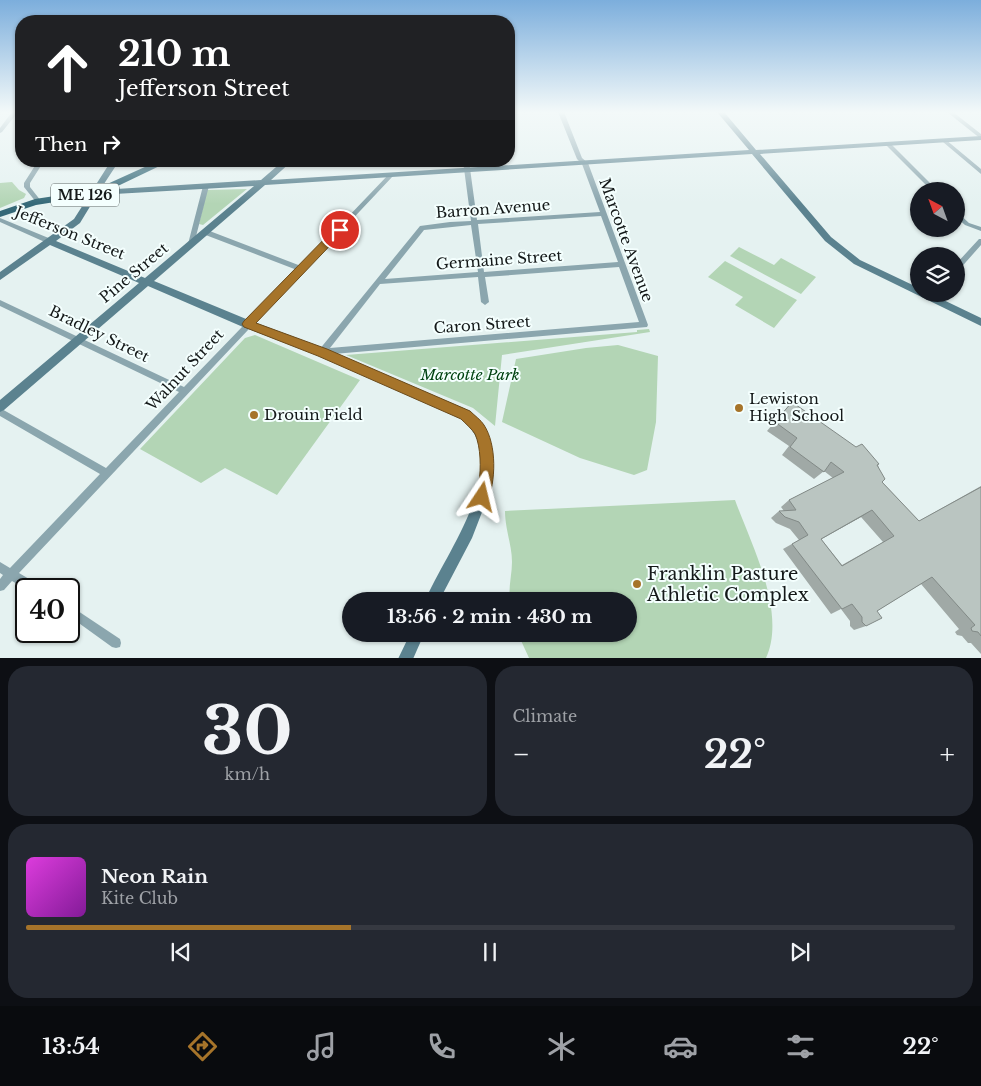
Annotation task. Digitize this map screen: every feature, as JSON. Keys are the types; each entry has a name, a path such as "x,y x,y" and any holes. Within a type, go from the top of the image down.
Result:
{"main road":[{"name":"ME 126","path":"0,214 38,201 96,193 153,167"}],"street":[{"name":"Marcotte Avenue","path":"573,143 580,159 585,163 644,325"},
{"path":"748,143 804,213 837,247 857,262 910,288"},
{"path":"96,193 912,143"},
{"path":"946,143 981,172"},
{"path":"888,144 926,182"},
{"path":"37,167 27,187 38,201"},
{"path":"0,277 77,220 111,167"},
{"name":"Pine Street","path":"0,407 281,167"},
{"path":"467,167 485,302"},
{"name":"Walnut Street","path":"0,586 392,175"},
{"path":"191,244 206,186"},
{"name":"Barron Avenue","path":"322,352 422,228 604,214"},
{"name":"Jefferson Street","path":"0,220 248,324 322,352 466,415 479,429 487,462 486,480 482,497 436,592"},
{"path":"965,222 981,229 980,242 965,259"},
{"path":"205,232 302,268"},
{"name":"Germaine Street","path":"378,282 621,264"},
{"path":"943,302 981,322"},
{"name":"Bradley Street","path":"0,303 186,391"},
{"name":"Caron Street","path":"322,352 644,325"},
{"path":"0,412 107,473"},
{"path":"0,567 17,578"},
{"path":"80,618 116,643"},
{"path":"405,658 413,642"}],"green space":[{"path":"12,182 19,190 26,194 24,198 0,208 0,183"},
{"path":"247,189 203,225 199,224 207,190"},
{"path":"739,247 774,265 781,258 816,277 801,294 730,256"},
{"path":"725,261 797,300 774,328 735,305 743,297 708,277"},
{"name":"Marcotte Park","path":"649,329 650,332 502,355 495,426 473,408 346,355 637,332 637,330"},
{"name":"Drouin Field","path":"255,335 360,380 277,495 225,468 201,483 140,449 245,338"},
{"path":"618,345 658,356 656,422 647,470 634,475 580,458 502,422 516,359"},
{"name":"Franklin Pasture Athletic Complex","path":"735,500 757,557 770,599 771,640 766,658 529,658 522,642 637,642 637,592 509,592 512,556 505,511"}],"building":[{"name":"Lewiston High School","path":"792,402 856,447 862,444 879,464 877,465 885,479 882,482 919,521 981,487 981,636 978,632 972,631 971,628 975,625 932,577 877,611 882,618 866,626 852,604 842,609 792,544 808,535 799,522 785,517 779,511 796,510 789,500 844,472 831,462 824,472 790,447 797,438 775,422","holes":["872,510 894,536 842,566 821,539"]}],"place":[{"name":"Lewiston High School","path":"739,408"},
{"name":"Drouin Field","path":"254,415"},
{"name":"Franklin Pasture Athletic Complex","path":"637,584"}],"route":[{"path":"340,230 248,324 322,352 466,415 474,422 483,438 487,462 486,480 482,497"}]}
